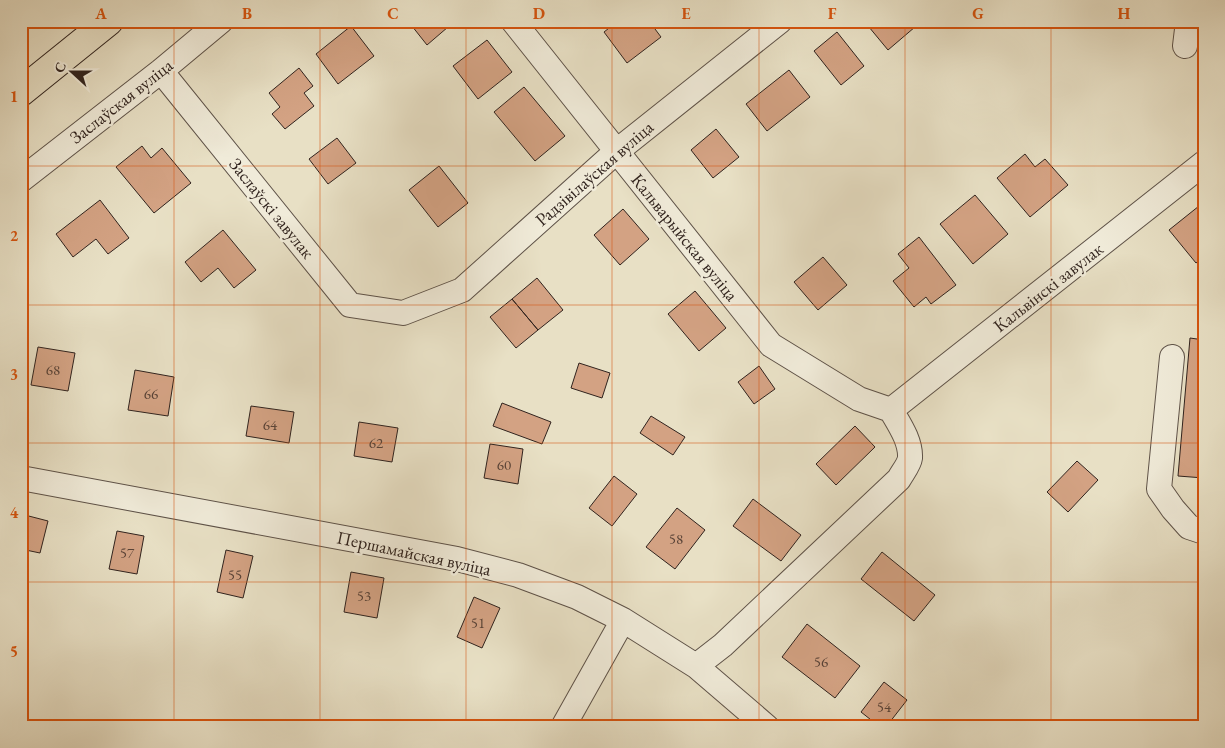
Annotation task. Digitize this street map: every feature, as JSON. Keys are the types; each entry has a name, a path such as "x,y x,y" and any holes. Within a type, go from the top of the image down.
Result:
{"main road":[{"path":"21,92 109,21"}],"street":[{"name":"Заслаўская вуліца","path":"21,180 161,71 221,21"},
{"name":"Кальварыйская вуліца","path":"514,21 771,345 859,399 891,410"},
{"name":"Радзівілаўская вуліца","path":"403,313 462,290 617,151 780,21"},
{"path":"1184,46 1188,21"},
{"name":"Заслаўскі завулак","path":"161,71 350,305 403,313"},
{"name":"Кальвінскі завулак","path":"891,410 1204,163"},
{"path":"1172,357 1159,489 1189,527 1204,532"},
{"path":"696,666 723,645 899,479 910,460 909,447 904,433 891,410"},
{"name":"Першамайская вуліца","path":"21,478 457,559 518,575 578,596 623,620 696,666 767,727"},
{"path":"562,727 623,620"}],"building":[{"path":"408,21 455,21 427,45"},
{"path":"618,21 649,21 661,37 627,63 604,32"},
{"path":"864,21 922,21 888,50"},
{"path":"351,26 374,56 338,84 316,54"},
{"path":"837,32 864,66 841,85 814,51"},
{"path":"487,40 512,72 478,99 453,66"},
{"path":"299,68 313,86 304,93 314,106 285,129 272,114 280,107 269,93"},
{"path":"789,70 810,97 767,131 746,104"},
{"path":"524,87 565,136 535,161 494,112"},
{"path":"716,129 739,157 713,178 691,150"},
{"path":"337,138 356,163 328,184 309,159"},
{"path":"142,146 151,158 162,148 191,183 154,213 116,167"},
{"path":"1025,154 1035,167 1045,159 1068,185 1030,217 997,178"},
{"path":"439,166 468,203 438,227 409,190"},
{"path":"975,195 1008,234 973,264 940,224"},
{"path":"100,200 129,238 108,254 96,239 73,257 56,234"},
{"path":"1204,202 1204,257 1196,263 1169,230"},
{"path":"623,209 649,239 620,265 594,235"},
{"path":"223,230 256,270 234,288 218,268 201,282 185,262"},
{"path":"919,237 956,285 931,304 926,297 914,307 893,281 909,268 898,254"},
{"path":"823,257 847,285 818,310 794,282"},
{"path":"537,278 563,310 538,330 512,299"},
{"path":"695,291 726,328 699,351 668,314"},
{"path":"512,299 538,330 516,348 490,317"},
{"path":"1190,338 1204,340 1204,478 1178,476"},
{"path":"38,347 75,353 68,391 31,385"},
{"path":"579,363 610,373 602,398 571,388"},
{"path":"759,366 775,389 754,404 738,382"},
{"path":"135,370 174,377 168,416 128,410"},
{"path":"502,403 551,422 542,444 493,426"},
{"path":"251,406 294,412 289,443 246,436"},
{"path":"651,416 685,437 673,455 640,433"},
{"path":"359,422 398,428 392,462 354,456"},
{"path":"855,426 875,447 836,485 816,464"},
{"path":"490,444 523,449 518,484 484,478"},
{"path":"1077,461 1098,480 1068,512 1047,492"},
{"path":"614,476 637,494 612,526 589,508"},
{"path":"753,499 801,535 781,561 733,526"},
{"path":"677,508 705,530 675,569 646,547"},
{"path":"21,514 48,521 40,553 21,549"},
{"path":"117,531 144,536 137,574 109,569"},
{"path":"226,550 253,556 243,598 217,592"},
{"path":"882,552 935,595 914,621 861,579"},
{"path":"351,572 384,578 377,618 344,612"},
{"path":"474,597 500,608 482,648 457,637"},
{"path":"807,624 860,666 835,698 782,657"},
{"path":"884,682 907,700 886,727 880,727 861,712"}]}
